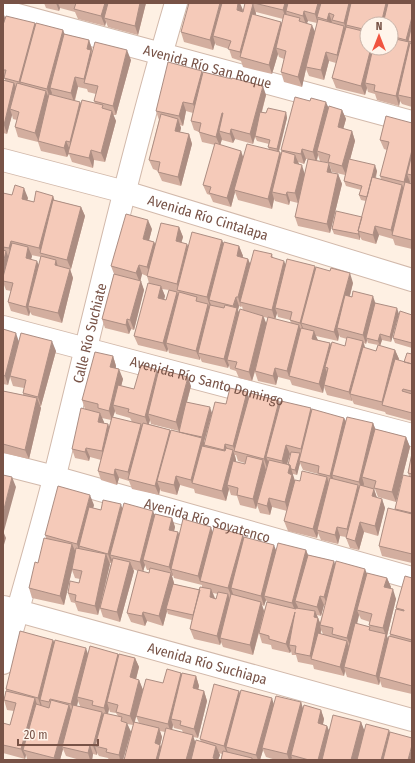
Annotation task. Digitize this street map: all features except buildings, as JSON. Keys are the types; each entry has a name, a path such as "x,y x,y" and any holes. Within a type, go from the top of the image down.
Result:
{"street":[{"name":"Calle Río Suchiate","path":"3,663 10,608 54,477 125,192 176,3"},
{"name":"Avenida Río San Roque","path":"3,12 412,122"},
{"name":"Avenida Río Cintalapa","path":"3,160 125,192 412,280"},
{"name":"Avenida Río Santo Domingo","path":"3,327 412,435"},
{"name":"Avenida Río Soyatenco","path":"3,464 412,578"},
{"name":"Avenida Río Suchiapa","path":"10,608 412,720"}]}
